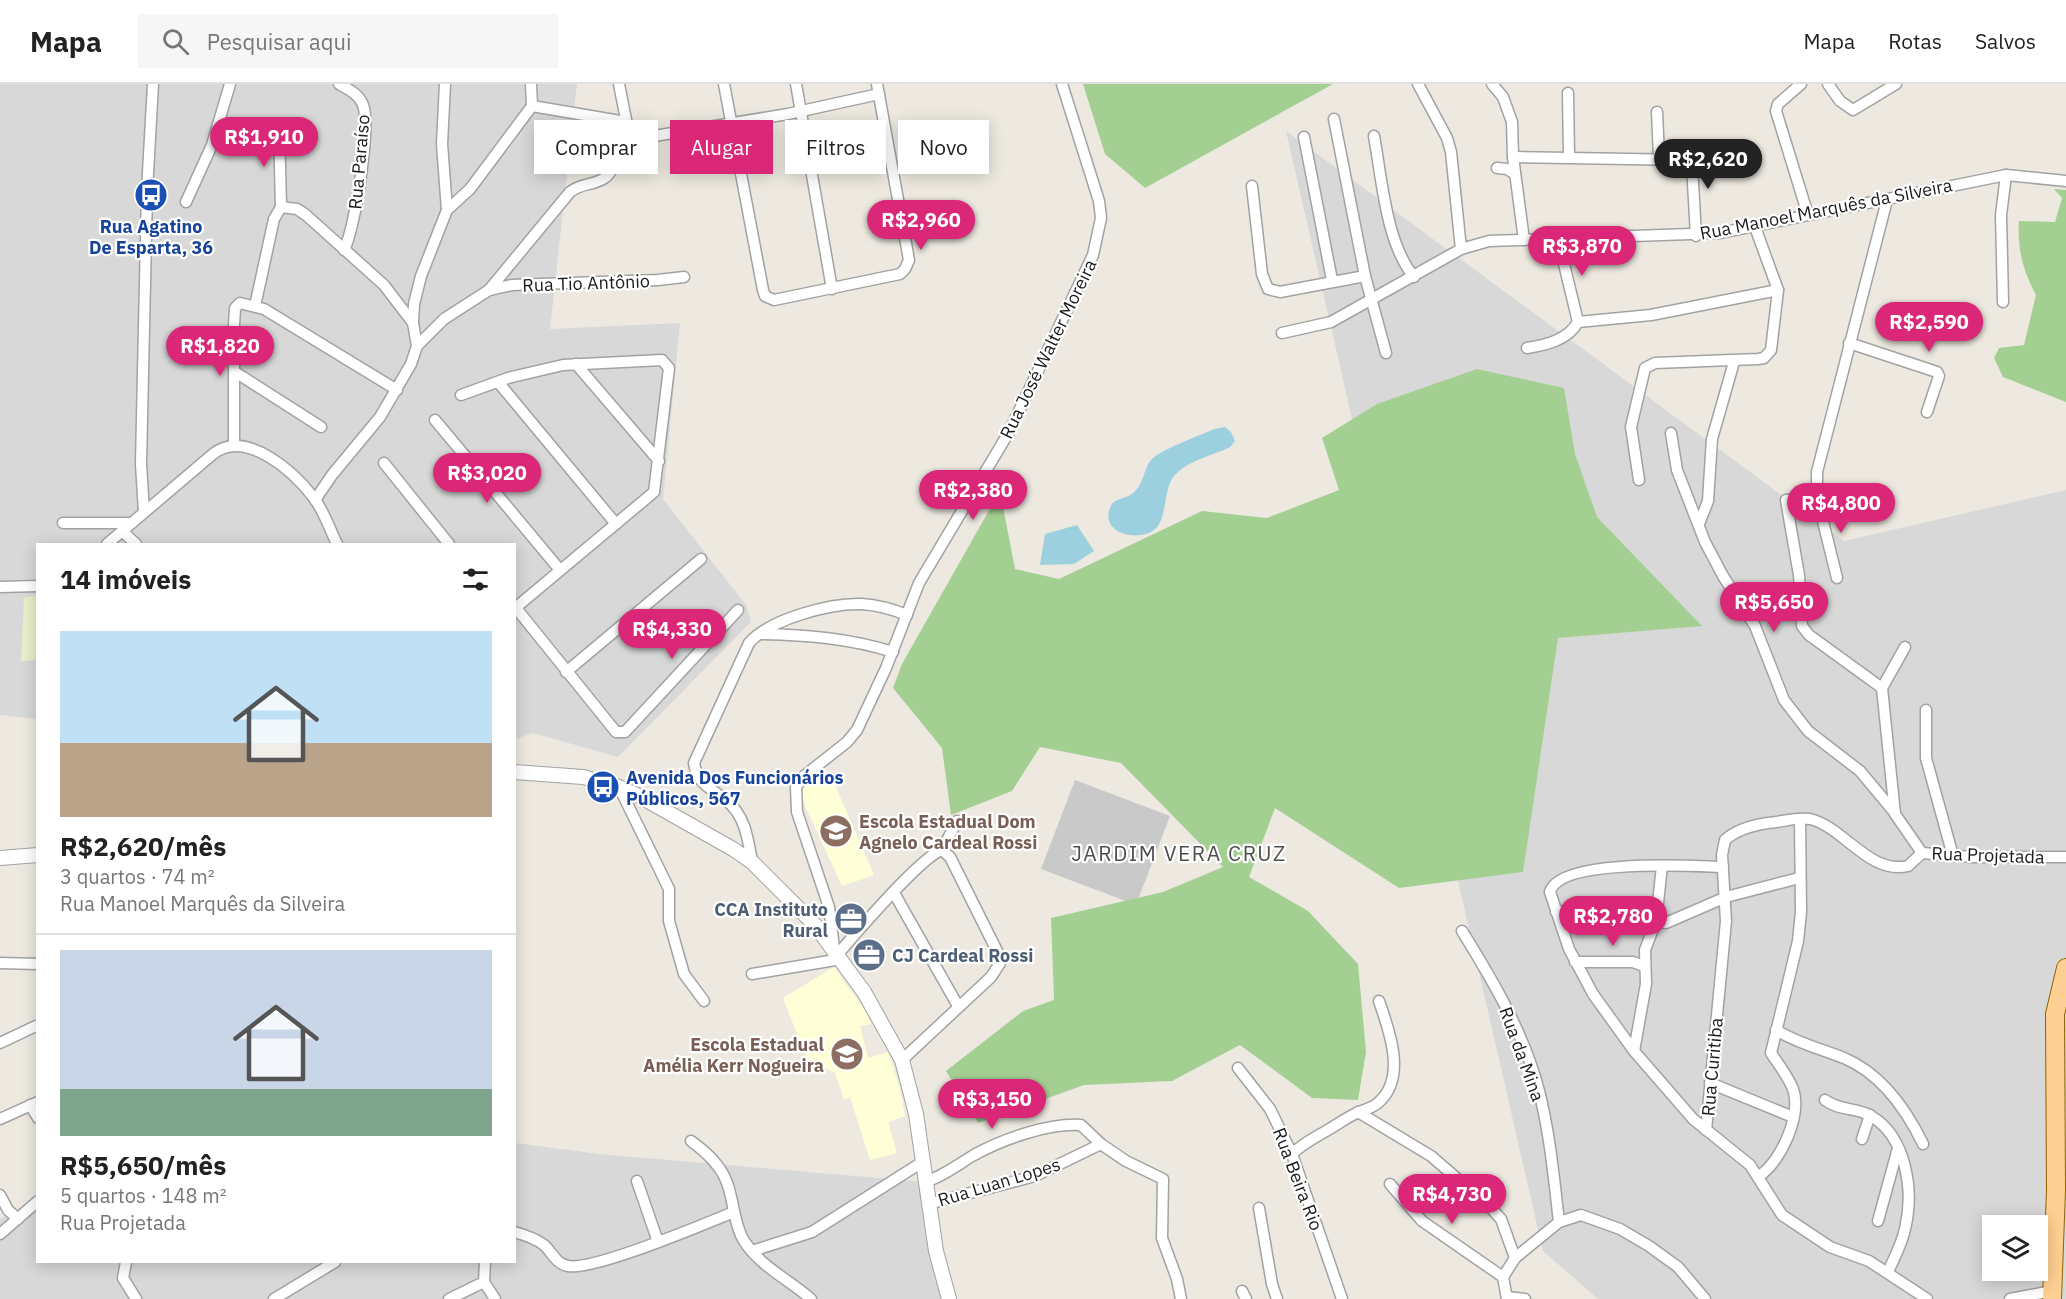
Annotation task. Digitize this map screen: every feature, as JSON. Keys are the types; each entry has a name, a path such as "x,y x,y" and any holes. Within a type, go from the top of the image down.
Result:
{"main road":[{"path":"2052,1295 2061,1191 2055,1014 2066,968"}],"street":[{"path":"144,512 141,464 146,203 153,84"},
{"path":"186,202 212,145 230,84"},
{"name":"Rua Paraíso","path":"339,84 359,98 365,116 358,209 344,250"},
{"path":"417,346 413,323 421,276 447,210 442,144 445,84"},
{"path":"447,210 470,189 532,106 531,84"},
{"path":"619,84 626,120"},
{"path":"724,84 731,120"},
{"path":"795,84 832,289"},
{"name":"Rua José Walter Moreira","path":"838,954 829,907 796,812 796,787 804,776 847,742 857,730 893,651 919,583 1009,432 1099,238 1101,218 1099,201 1062,84"},
{"path":"1418,84 1447,138 1451,152 1461,249"},
{"path":"1492,84 1509,110 1524,240"},
{"path":"1801,84 1778,104 1776,111 1808,215"},
{"path":"1828,84 1840,101 1853,110 1896,84"},
{"path":"741,174 765,296 774,300 900,274 909,260 878,89 801,112 745,120"},
{"path":"1568,93 1569,156"},
{"path":"532,106 614,120"},
{"path":"1657,112 1659,158"},
{"path":"1335,119 1365,276 1386,353"},
{"path":"255,306 274,219 281,207 279,128"},
{"path":"1374,136 1395,242 1401,261 1414,277"},
{"path":"1304,137 1332,280"},
{"path":"1513,157 1683,158 1690,162 1696,236"},
{"path":"1497,168 1515,174"},
{"path":"315,500 332,475 380,417 411,364 417,346 444,319 489,290 570,192 584,183 598,182 609,174"},
{"path":"2003,302 2001,215 2006,175"},
{"name":"Rua Manoel Marquês da Silveira","path":"1282,333 1331,322 1461,249 1489,241 1696,236 1755,227 2006,175 2066,181"},
{"path":"1252,186 1262,274 1268,289 1280,292 1332,280 1365,276"},
{"path":"1837,578 1817,497 1817,472 1887,200"},
{"path":"281,207 301,211 384,285 413,323"},
{"path":"1639,480 1631,427 1645,368 1655,363 1734,362 1758,359 1768,354 1778,290 1755,227"},
{"path":"1527,348 1558,341 1574,330 1578,322 1558,239"},
{"name":"Rua Tio Antônio","path":"489,290 512,285 684,277"},
{"path":"1578,322 1651,315 1778,290"},
{"path":"234,445 235,308 240,303 255,306 397,390"},
{"path":"1849,343 1937,372 1939,376 1927,412"},
{"path":"461,395 498,382 576,364 662,360 667,363 669,372 654,492 516,607"},
{"path":"1699,524 1708,501 1712,439 1734,362"},
{"path":"576,364 659,461"},
{"path":"234,372 321,427"},
{"path":"498,382 616,524"},
{"path":"435,420 560,570"},
{"name":"Rua Projetada","path":"1671,433 1677,470 1711,555 1759,634 1776,682 1793,715 1817,739 1860,771 1895,814 1922,853 1953,856 2066,857"},
{"path":"108,543 213,454 226,445 234,445 249,447 261,453 292,474 315,500 336,543"},
{"path":"384,463 448,543"},
{"path":"1817,497 1791,498 1786,504 1799,576 1802,626 1809,635 1882,688 1905,647"},
{"path":"63,523 132,523"},
{"path":"122,531 135,543"},
{"path":"566,672 701,559"},
{"path":"0,587 36,586"},
{"path":"752,862 746,826 727,801 702,782 694,763 742,655 757,634 796,616 860,604 881,606 907,615"},
{"path":"516,609 616,732 625,732 738,610"},
{"path":"757,634 821,636 863,642 893,651"},
{"name":"Rua Projetada","path":"1882,688 1895,814"},
{"path":"1926,710 1926,758 1953,856"},
{"path":"516,772 583,777 619,787 717,839 752,862 790,897 838,954 864,992 902,1060 913,1098 936,1251 949,1299"},
{"path":"619,787 669,889 669,921 684,974 704,1001"},
{"path":"1759,1176 1776,1159 1793,1116 1793,1089 1771,1053 1798,941 1801,912 1800,819 1818,823 1866,855 1889,865 1908,866 1922,853"},
{"name":"Rua Curitiba","path":"1706,1130 1724,952 1726,897 1723,848 1731,835 1764,824 1800,819"},
{"path":"752,974 838,954 894,893 933,854 942,850 957,821"},
{"path":"902,1060 991,976 1000,963 998,953 950,857 942,850"},
{"path":"0,858 36,855"},
{"path":"1657,909 1596,908 1556,912 1550,892 1558,882 1597,869 1662,866 1723,867"},
{"path":"1634,1051 1646,984 1644,966 1646,944 1656,921 1662,866"},
{"path":"1656,921 1666,923 1676,920 1726,897 1799,878"},
{"path":"894,893 958,1006"},
{"name":"Rua Curitiba","path":"1556,912 1575,962 1593,994 1634,1051 1693,1119 1706,1130"},
{"name":"Rua da Mina","path":"1462,931 1496,986 1533,1073 1551,1158 1559,1222"},
{"path":"1575,962 1633,962 1644,966"},
{"path":"0,963 36,964"},
{"path":"1292,1154 1304,1144 1379,1102 1386,1095 1394,1074 1389,1033 1379,1001"},
{"path":"0,1043 36,1026"},
{"path":"1776,1030 1870,1072 1892,1094 1911,1119 1923,1144"},
{"name":"Rua Beira Rio","path":"1238,1068 1270,1109 1292,1154 1342,1299"},
{"path":"1710,1083 1793,1116"},
{"path":"1825,1100 1839,1108 1851,1108 1870,1115 1888,1129 1898,1148 1905,1168 1908,1211 1901,1243 1888,1272"},
{"path":"0,1119 34,1103"},
{"path":"1358,1112 1431,1156 1490,1207 1500,1219 1515,1258"},
{"path":"1862,1139 1870,1115"},
{"path":"925,1182 941,1177 998,1143 1026,1133 1074,1124 1088,1129 1101,1144 1126,1161 1157,1174 1163,1179 1160,1226 1162,1238 1178,1280 1181,1299"},
{"path":"1706,1130 1736,1151 1759,1176 1772,1203 1782,1215 1830,1247 1869,1261 1888,1272 1910,1290 1928,1299"},
{"path":"691,1140 719,1167 727,1182 743,1240 766,1268 794,1284 811,1299"},
{"name":"Rua Luan Lopes","path":"928,1204 1035,1176 1101,1144"},
{"path":"1878,1221 1898,1148"},
{"path":"752,1251 813,1232 924,1161"},
{"path":"637,1181 658,1242"},
{"path":"1390,1184 1422,1221 1503,1277"},
{"path":"0,1195 8,1210 18,1219"},
{"path":"0,1234 36,1203"},
{"path":"1260,1208 1272,1284 1277,1299"},
{"path":"516,1233 531,1237 544,1246 560,1264 569,1267 584,1265 658,1242 734,1212"},
{"path":"1525,1299 1507,1298 1503,1277 1515,1258 1559,1222 1581,1215 1620,1229 1677,1267 1705,1299"},
{"path":"126,1263 123,1278 136,1299"},
{"path":"274,1299 333,1263"},
{"path":"485,1263 484,1282 495,1299"},
{"path":"449,1299 484,1282"},
{"path":"2010,1299 2052,1295"}],"shaded area":[{"path":"0,84 577,84 573,120 534,120 534,174 567,174 550,329 680,323 663,499 746,605 751,622 618,757 533,733 516,739 516,543 36,543 36,719 0,715"},
{"path":"1286,131 1844,541 2066,490 2066,973 2060,989 2060,1140 2066,998 2066,1299 1598,1299 1543,1251"},
{"path":"36,595 36,660 21,661 24,598"},
{"name":"Escola Estadual Dom Agnelo Cardeal Rossi","path":"831,776 874,875 842,886 797,788"},
{"path":"1075,780 1170,816 1136,905 1041,869"},
{"path":"834,967 866,1012 871,1024 860,1026 868,1058 888,1052 899,1085 905,1116 888,1122 897,1153 870,1160 850,1097 844,1099 835,1073 807,1059 783,998"},
{"path":"516,1143 599,1154 925,1182 948,1299 0,1299 0,1219 36,1199 36,1263 516,1263"}],"green space":[{"path":"1083,84 1333,84 1145,188 1105,154"},
{"path":"2054,189 2066,190 2066,402 2003,377 1994,358 1999,348 2024,345 2036,295 2022,259 2019,221 2055,222 2062,198"},
{"path":"1477,369 1564,388 1575,454 1597,517 1702,626 1558,638 1523,872 1399,888 1275,808 1249,877 1308,911 1358,964 1366,1052 1358,1100 1312,1098 1240,1045 1172,1081 1084,1085 978,1123 946,1071 1023,1011 1054,1000 1051,918 1163,892 1223,867 1121,763 1040,747 1012,791 951,815 942,748 893,688 902,664 1000,491 1015,569 1059,579 1202,511 1267,518 1339,490 1322,438 1377,404"}],"water":[{"path":"1225,427 1231,432 1235,441 1230,447 1195,461 1177,473 1172,479 1163,514 1156,528 1149,533 1134,535 1114,528 1108,516 1110,508 1116,500 1136,490 1147,467 1156,455 1214,429"},
{"path":"1077,525 1094,551 1074,564 1040,565 1045,534"}],"place":[{"name":"Rua Agatino De Esparta, 36","path":"151,195"},
{"name":"Avenida Dos Funcionários Públicos, 567","path":"603,787"},
{"name":"Escola Estadual Dom Agnelo Cardeal Rossi","path":"836,831"},
{"name":"CCA Instituto Rural","path":"851,919"},
{"name":"CJ Cardeal Rossi","path":"869,955"},
{"name":"Escola Estadual Amélia Kerr Nogueira","path":"847,1054"}],"district":[{"name":"JARDIM VERA CRUZ","path":"1179,853"}]}
